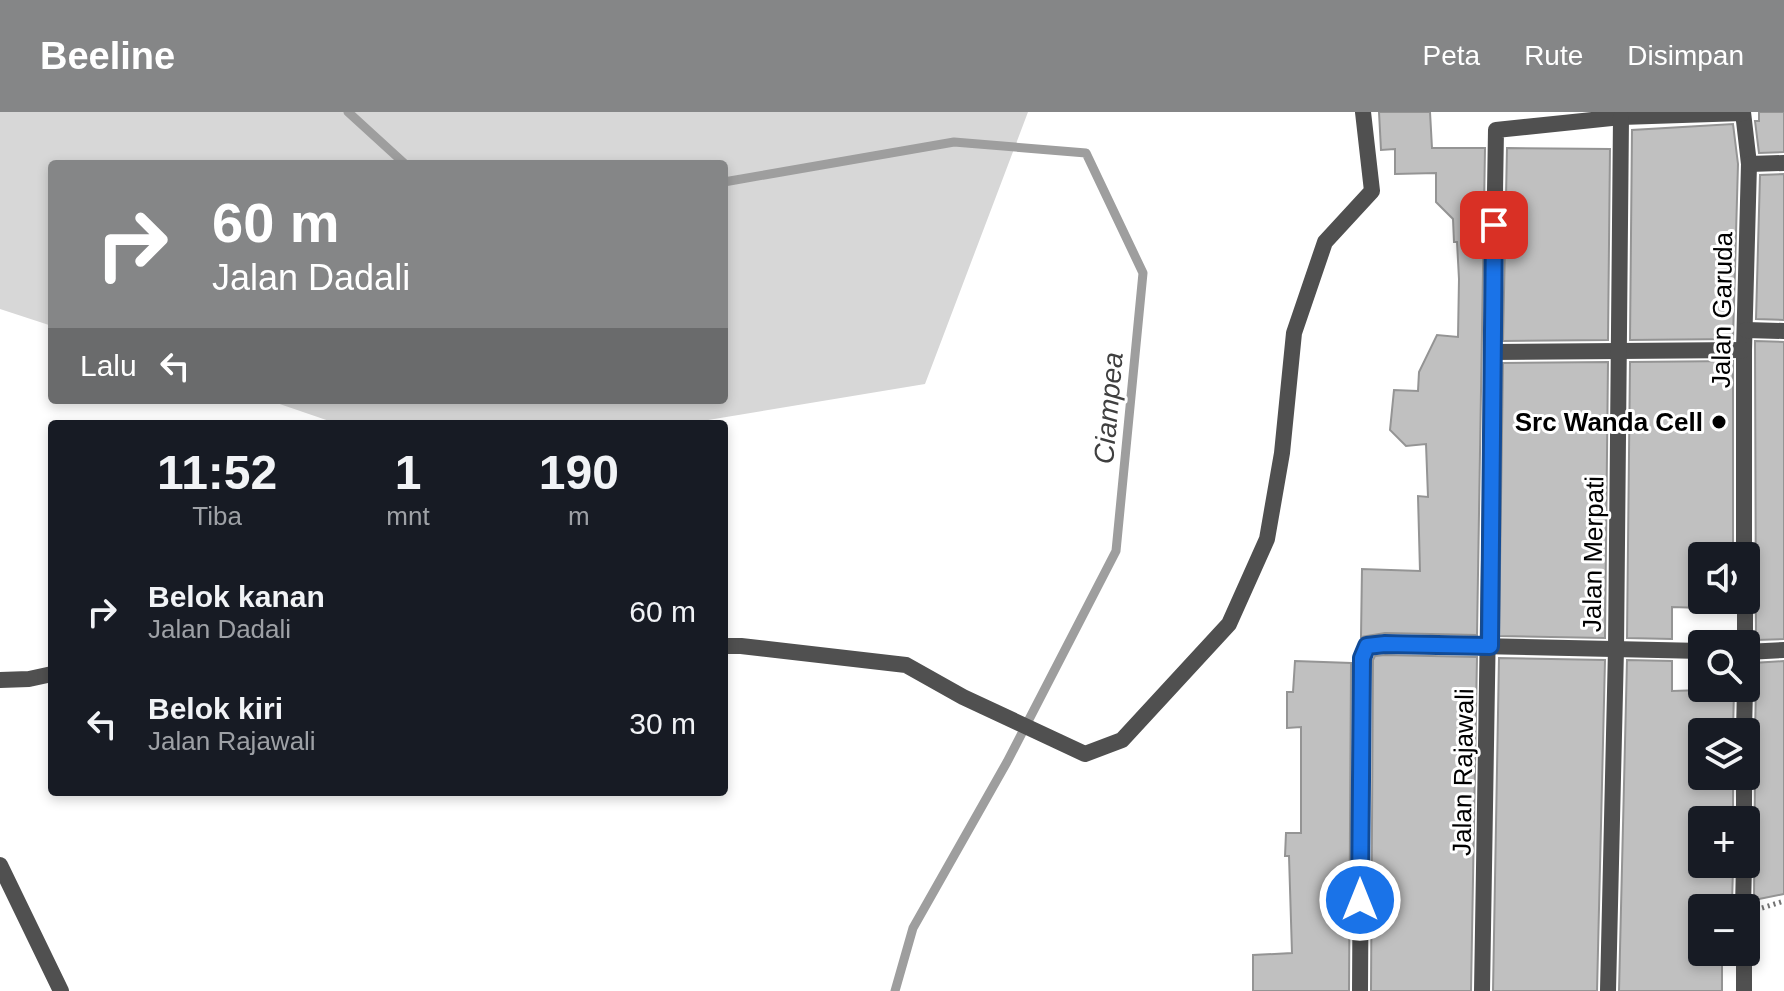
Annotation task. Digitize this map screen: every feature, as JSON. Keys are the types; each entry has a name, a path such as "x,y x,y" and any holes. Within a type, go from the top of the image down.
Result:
{"street":[{"path":"728,646 906,665 963,697 1085,754 1122,740 1229,624 1267,539 1282,453 1294,333 1325,242 1372,191 1363,112"},
{"name":"Jalan Rajawali","path":"1482,991 1496,130 1621,117 1743,113"},
{"name":"Jalan Garuda","path":"1743,113 1749,164 1744,350 1744,542"},
{"name":"Jalan Merpati","path":"1608,991 1616,649 1621,117"},
{"path":"1749,164 1784,163"},
{"path":"1746,330 1784,331"},
{"path":"1491,352 1744,350"},
{"path":"1360,991 1362,658 1367,646 1688,651"},
{"path":"1760,651 1784,650"},
{"path":"0,680 48,675"},
{"path":"0,865 61,991"},
{"path":"1744,966 1744,991"}],"shaded area":[{"path":"0,112 1028,112 925,384 708,420 326,420 280,404 728,404 728,160 48,160 48,325 0,309"}],"building":[{"path":"1379,112 1430,112 1432,148 1485,148 1477,635 1385,633 1361,637 1362,569 1420,571 1418,496 1428,497 1426,444 1406,446 1390,430 1394,390 1418,391 1419,372 1437,335 1458,337 1459,279 1453,219 1436,202 1436,173 1395,174 1395,149 1381,150"},
{"path":"1759,112 1784,112 1784,152 1759,153 1755,121 1759,121"},
{"path":"1733,124 1738,164 1733,339 1630,340 1632,130"},
{"path":"1507,148 1610,149 1608,340 1503,341"},
{"path":"1784,174 1784,320 1756,319 1760,175"},
{"path":"1755,341 1784,342 1784,639 1760,640 1760,630 1756,630 1756,614 1760,614 1760,542 1756,542"},
{"path":"1733,361 1733,542 1688,542 1688,608 1672,607 1672,639 1627,638 1630,362"},
{"path":"1608,362 1605,638 1499,636 1503,363"},
{"path":"1375,656 1477,657 1471,991 1371,991 1373,660"},
{"path":"1499,658 1605,660 1597,991 1493,991"},
{"path":"1627,660 1672,661 1672,691 1688,690 1688,702 1734,702 1733,718 1688,718 1688,790 1733,790 1733,806 1688,806 1688,878 1733,878 1732,894 1688,894 1688,966 1722,966 1722,991 1619,991"},
{"path":"1295,661 1351,663 1349,991 1253,991 1253,955 1292,953 1289,856 1285,856 1286,833 1301,833 1301,727 1287,728 1287,692 1293,692"},
{"path":"1784,661 1784,894 1760,899 1760,894 1754,894 1754,878 1760,878 1760,806 1755,806 1755,790 1760,790 1760,718 1755,718 1756,702 1760,702 1760,663"}],"waterway":[{"name":"Ciampea","path":"348,112 401,160"},
{"name":"Ciampea","path":"728,181 954,142 1086,153 1143,273 1116,551 1007,762 913,928 895,991"}],"place":[{"name":"Src Wanda Cell","path":"1719,422"}],"route":[{"path":"1360,900 1362,658 1367,646 1490,646 1494,225"}]}
